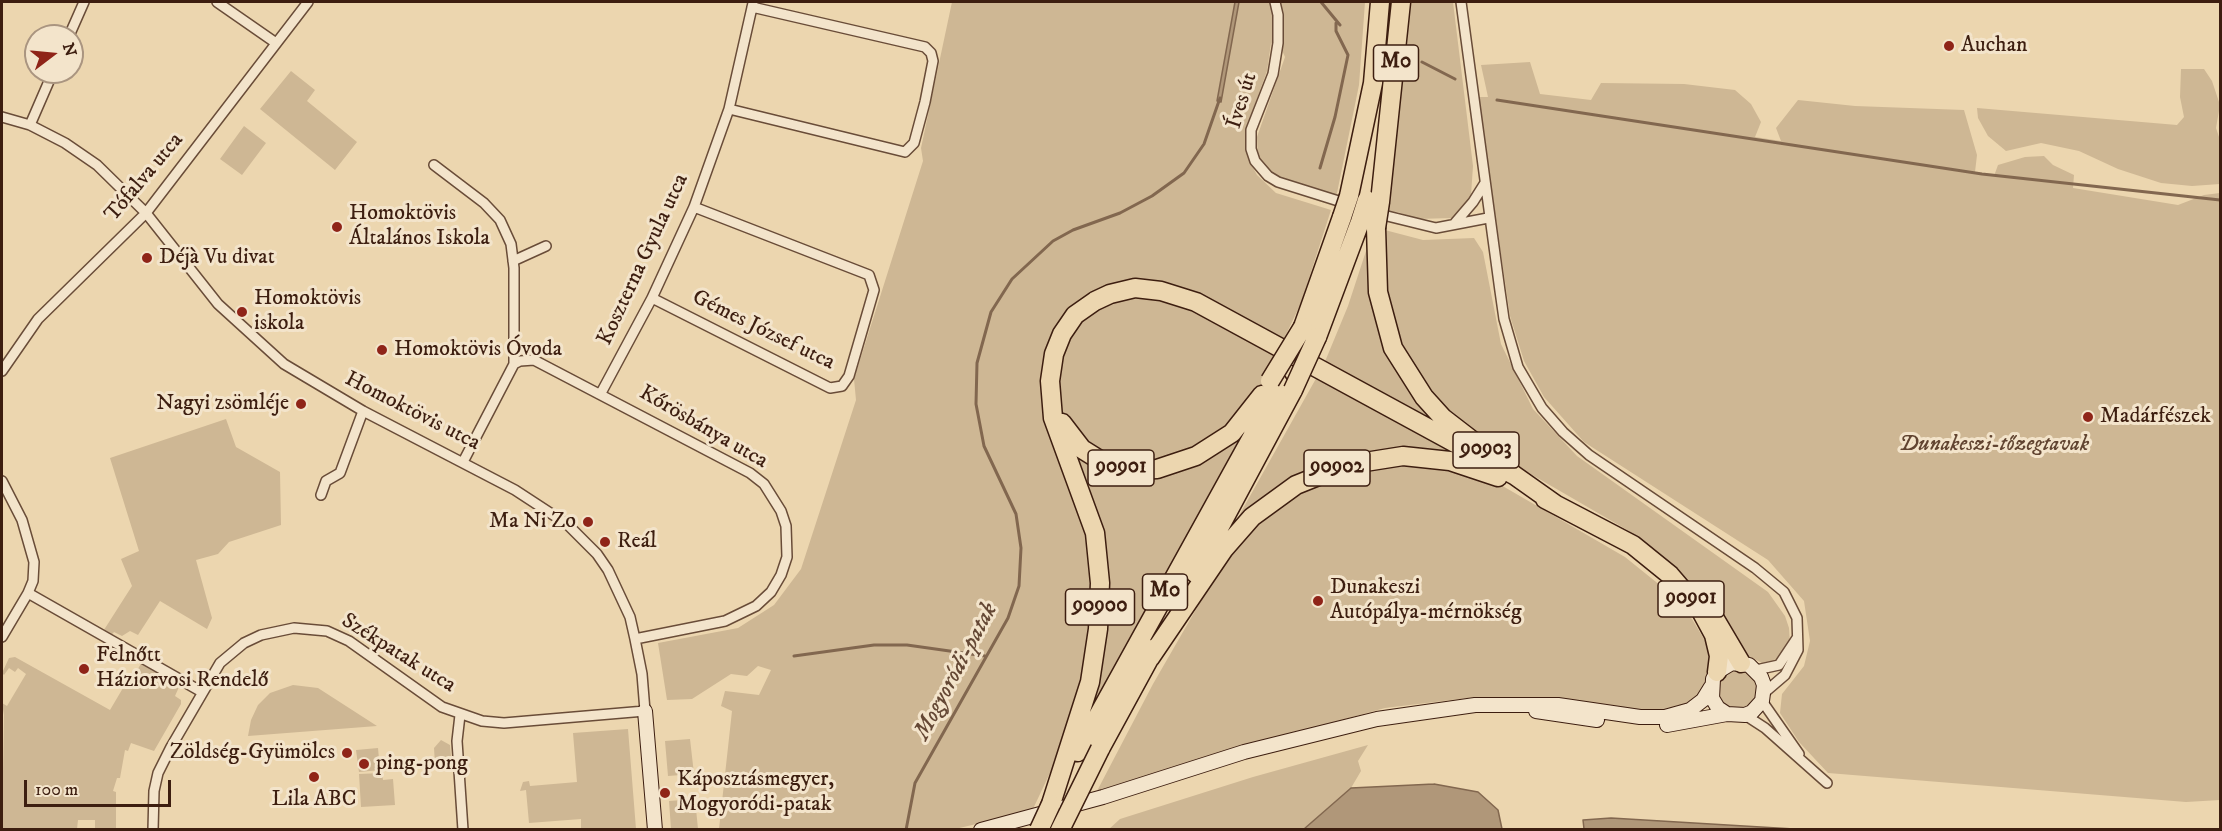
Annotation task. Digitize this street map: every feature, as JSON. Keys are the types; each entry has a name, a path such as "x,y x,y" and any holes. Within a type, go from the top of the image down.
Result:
{"highway":[{"name":"M0","path":"1310,332 1349,196 1372,83 1380,2"},
{"name":"M0","path":"1310,332 1368,225 1387,124 1399,41 1401,2"},
{"name":"90903","path":"1368,225 1382,312 1394,348 1408,375 1443,418 1555,498"},
{"name":"90901","path":"1310,332 1280,385 1253,409 1232,433 1210,448 1168,466 1134,470 1099,460 1074,440 1057,410 1050,381 1054,354 1062,334 1075,315 1110,294 1135,288 1161,291 1196,302 1514,476 1555,498 1633,545 1670,575 1701,611 1714,635 1719,656 1714,679"},
{"name":"90900","path":"1050,381 1053,418 1084,496 1100,559 1100,606 1095,657 1075,748"},
{"name":"M0","path":"1060,830 1100,749 1150,658 1280,385"},
{"name":"M0","path":"1039,830 1075,748 1280,385"},
{"name":"90902","path":"1150,658 1203,576 1252,517 1296,485 1319,474 1346,465 1377,459 1403,456 1434,459 1483,471 1555,498"},
{"name":"90901","path":"1555,498 1628,532 1653,551 1704,602 1749,667"}],"main road":[{"path":"981,830 1301,737 1431,710 1475,705 1510,705 1558,705 1640,717 1665,717 1690,710 1703,700 1714,679 1732,663 1749,667 1761,677 1763,697 1745,715 1727,714 1665,725 1640,726 1555,715 1510,705"},
{"path":"1714,679 1712,698 1718,708 1727,714"},
{"name":"Homoktövis utca","path":"645,711 655,830"}],"street":[{"path":"74,24 84,2"},
{"path":"217,2 276,43"},
{"name":"Tófalva utca","path":"2,371 38,319 146,213 309,2"},
{"name":"Íves út","path":"1275,2 1278,15 1278,43 1273,74 1251,129 1251,149 1255,161 1268,177 1294,189 1425,227 1436,228 1488,218"},
{"path":"1461,2 1488,218 1510,342 1518,367 1542,408 1563,432 1589,455 1755,568 1784,592 1797,618 1798,650 1785,675 1763,697 1781,731 1814,772"},
{"path":"729,109 905,152 914,143 925,102 933,61 931,52 925,47 752,4"},
{"name":"Koszterna Gyula utca","path":"601,393 652,298 694,207 729,109 752,4"},
{"path":"30,125 48,84"},
{"name":"Homoktövis utca","path":"2,117 30,125 65,143 97,165 146,213 218,304 247,333 307,380 464,462 555,514 584,539 612,577 630,617 645,711"},
{"path":"434,165 484,203 500,220 511,244 513,261 514,364 464,462"},
{"path":"1455,223 1485,183"},
{"name":"Gémes József utca","path":"652,298 830,388 842,386 849,376 874,290 868,275 694,207"},
{"path":"513,261 546,246"},
{"name":"Kőrösbánya utca","path":"514,364 534,360 601,393 750,473 774,496 786,526 787,557 781,575 771,592 756,606 725,621 635,639"},
{"path":"321,495 326,481 340,473 363,411"},
{"path":"2,481 29,541 34,562 28,592 2,637"},
{"path":"28,592 202,692"},
{"name":"Székpatak utca","path":"153,830 153,798 158,773 202,692 220,663 244,643 272,631 307,628 327,631 349,641 442,707 482,721 504,723 645,711"},
{"path":"1749,667 1779,665 1798,636"},
{"path":"460,715 457,741 463,830"},
{"path":"1745,715 1765,728 1827,783"}],"green space":[{"path":"952,2 1365,2 1359,85 1337,193 1335,198 1278,180 1258,161 1257,137 1285,57 1281,48 1271,43 1267,71 1247,126 1245,139 1250,162 1257,175 1276,193 1331,210 1301,303 1282,343 1191,295 1106,290 1045,365 1091,535 1096,606 1074,722 1032,811 955,829 719,829 732,711 721,706 725,691 759,695 771,670 758,666 747,676 731,674 692,699 667,700 658,643 738,628 774,605 801,569 856,400 854,379 923,161 921,148"},
{"path":"1410,2 1453,2 1473,166 1471,195 1464,208 1453,218 1417,219 1398,212 1384,211 1407,44"},
{"name":"Dunakeszi-tőzegtavak","path":"1530,62 1540,94 1591,100 1601,83 1684,84 1735,90 1751,104 1761,122 1755,137 1781,141 1776,128 1798,100 1855,106 1964,110 1977,155 1975,172 1994,176 1998,165 2025,157 2044,156 2053,165 2074,175 2073,188 2178,205 2204,195 2220,193 2220,800 2186,802 1828,773 1799,742 1780,713 1782,694 1804,666 1810,641 1804,601 1768,560 1584,442 1544,397 1524,361 1510,316 1478,97 1488,97 1481,65"},
{"path":"2181,69 2204,69 2212,81 2220,105 2216,128 2220,140 2220,184 2192,186 2161,183 2118,169 2079,151 2041,143 2006,151 1988,136 1978,118 1977,108 2177,125 2184,117 2180,97"},
{"path":"291,71 315,90 307,101 357,142 335,170 260,109"},
{"path":"244,126 266,143 242,175 220,159"},
{"path":"1381,229 1423,240 1474,238 1483,252 1501,344 1533,409 1577,456 1768,592 1785,616 1789,628 1790,643 1779,659 1773,664 1764,664 1746,655 1700,593 1654,550 1629,531 1491,451 1468,435 1426,396 1385,312"},
{"path":"1367,248 1375,315 1454,434 1324,364 1348,306"},
{"path":"1144,296 1187,306 1280,354 1241,417 1207,444 1150,465 1108,459 1071,429 1060,411 1057,396 1062,350 1079,321 1121,298"},
{"path":"1318,375 1473,459 1343,459 1227,537"},
{"path":"226,419 236,447 280,472 281,525 229,542 218,554 196,560 212,618 207,629 160,601 138,635 130,631 122,636 114,632 110,637 102,633 132,586 121,559 139,551 110,458"},
{"path":"1248,424 1094,704 1092,703 1106,604 1072,446 1135,476"},
{"path":"1402,463 1430,465 1494,481 1625,557 1666,590 1692,619 1704,639 1711,652 1712,663 1704,691 1690,705 1660,713 1559,701 1476,697 1385,708 1242,747 1097,791 1153,684 1206,592 1234,547 1251,526 1284,499 1347,472"},
{"path":"15,657 110,710 133,671 136,672 142,662 179,687 175,696 181,700 181,704 154,751 131,743 128,751 125,750 120,778 117,778 113,791 116,792 116,829 95,829 95,820 78,820 77,829 2,829 4,715 2,703 7,706 26,674 18,668 15,672 9,668 4,675 2,673 9,658"},
{"path":"1738,669 1752,675 1758,689 1752,703 1738,709 1724,703 1718,689 1724,675"},
{"path":"293,685 318,688 377,726 248,736 251,720 258,705 270,693"},
{"path":"628,729 636,829 581,829 581,819 529,823 526,790 520,791 523,782 529,781 530,786 577,782 573,733"},
{"path":"690,739 694,774 668,776 665,741"},
{"path":"441,740 450,745 451,756 444,757 444,763 435,764 434,748"},
{"path":"1368,745 1358,761 1361,771 1351,788 1304,829 1108,830 1120,819 1253,777"},
{"path":"378,748 380,770 359,772 356,750"},
{"path":"382,773 383,780 393,779 395,805 361,807 359,774"},
{"path":"695,799 698,829 671,829 669,801"}],"shaded area":[{"path":"1235,2 1239,2 1221,102 1217,101"},
{"path":"1434,784 1478,792 1498,810 1502,829 1304,829 1351,788"},
{"path":"1611,818 1794,829 1584,829 1583,820"}],"waterway":[{"path":"1321,2 1340,25"},
{"path":"1320,168 1335,117 1348,55 1336,31 1336,23"},
{"path":"1422,62 1455,79"},
{"name":"Mogyoródi-patak","path":"906,830 915,783 1008,618 1019,586 1021,548 1016,514 984,446 976,404 977,363 991,312 1012,279 1053,241 1073,230 1120,213 1152,196 1184,173 1204,144 1220,98"},
{"path":"1497,100 1982,174 2220,200"},
{"path":"794,656 874,645 907,645 985,656"}],"place":[{"name":"Auchan","path":"1949,46"},
{"name":"Homoktövis Általános Iskola","path":"337,227"},
{"name":"Déjà Vu divat","path":"147,258"},
{"name":"Homoktövis iskola","path":"242,312"},
{"name":"Homoktövis Óvoda","path":"382,350"},
{"name":"Nagyi zsömléje","path":"301,404"},
{"name":"Madárfészek","path":"2088,417"},
{"name":"Ma Ni Zo","path":"588,522"},
{"name":"Reál","path":"605,542"},
{"name":"Dunakeszi Autópálya-mérnökség","path":"1318,601"},
{"name":"Felnőtt Háziorvosi Rendelő","path":"84,669"},
{"name":"Zöldség-Gyümölcs","path":"347,753"},
{"name":"ping-pong","path":"364,764"},
{"name":"Lila ABC","path":"314,777"},
{"name":"Káposztásmegyer, Mogyoródi-patak","path":"665,793"}]}
